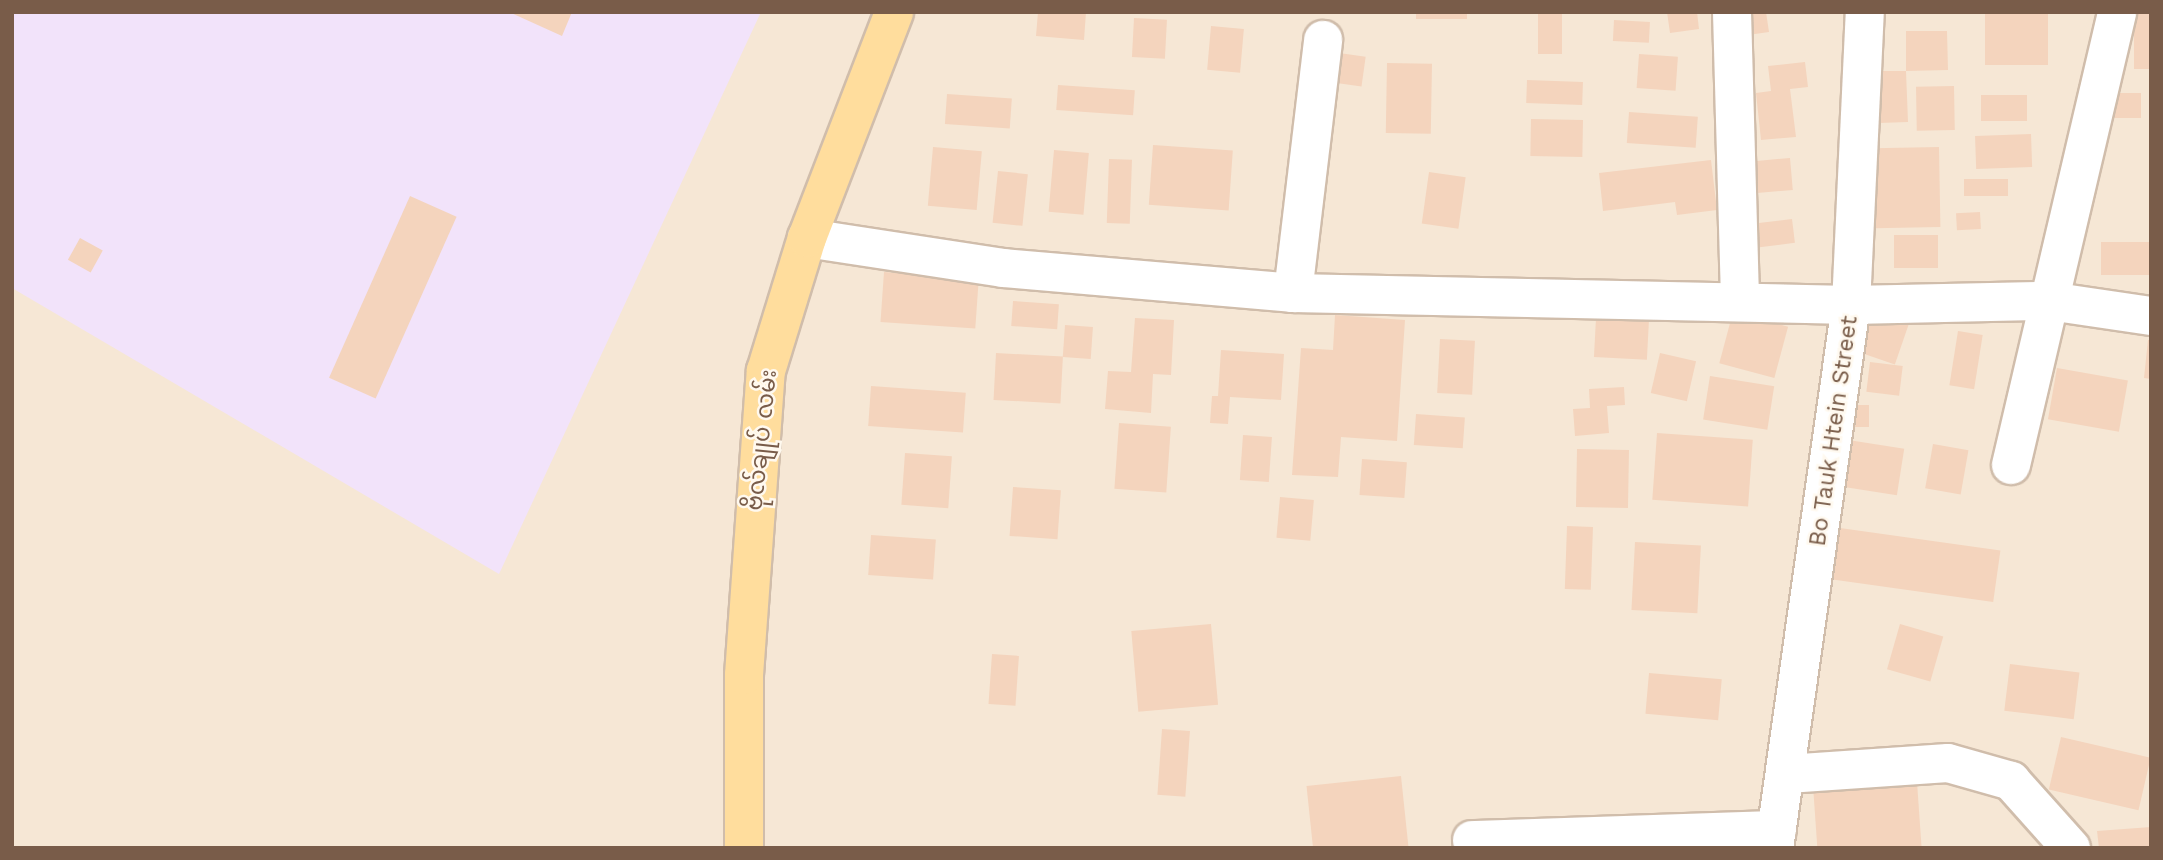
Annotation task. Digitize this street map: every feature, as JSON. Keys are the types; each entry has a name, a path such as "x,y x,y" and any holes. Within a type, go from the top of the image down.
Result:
{"main road":[{"name":"ဗိုလ်ချုပ် လမ်း","path":"744,848 744,675 766,371 807,238 894,12"}],"street":[{"path":"1732,12 1740,302"},
{"name":"Bo Tauk Htein Street","path":"1775,839 1787,774 1851,305 1865,12"},
{"path":"2011,465 2117,12"},
{"path":"1293,293 1323,40"},
{"path":"807,238 1003,268 1293,293 1851,305 2049,301 2151,316"},
{"path":"1787,774 1948,763 2011,781 2071,848"},
{"path":"1472,840 1775,839"}],"shaded area":[{"path":"12,12 2151,12 2151,848 12,848"},
{"path":"12,12 761,12 499,574 12,288"}],"building":[{"path":"509,12 572,12 562,36"},
{"path":"1038,12 1086,12 1084,40 1036,36"},
{"path":"1416,12 1467,12 1467,19 1416,19"},
{"path":"1538,12 1562,12 1562,54 1538,54"},
{"path":"1667,12 1697,12 1699,29 1670,33"},
{"path":"1745,12 1766,12 1769,32 1748,35"},
{"path":"1985,12 2048,12 2048,65 1985,65"},
{"path":"2134,12 2151,12 2151,69 2134,69"},
{"path":"1134,18 1167,20 1165,59 1132,57"},
{"path":"1614,20 1650,22 1649,43 1613,41"},
{"path":"1211,26 1244,29 1240,73 1207,70"},
{"path":"1906,31 1947,31 1948,70 1906,71"},
{"path":"1332,52 1366,57 1361,86 1328,82"},
{"path":"1639,54 1678,57 1676,91 1637,88"},
{"path":"1805,62 1808,87 1790,89 1796,137 1761,140 1756,93 1771,91 1768,66"},
{"path":"1387,63 1432,64 1431,134 1386,133"},
{"path":"1878,71 1906,71 1908,122 1879,123"},
{"path":"1527,80 1583,82 1582,105 1526,103"},
{"path":"1058,85 1135,90 1133,115 1056,110"},
{"path":"1954,86 1955,130 1917,131 1916,87"},
{"path":"2109,93 2141,93 2141,118 2109,118"},
{"path":"947,94 1012,99 1010,128 945,124"},
{"path":"1981,95 2027,95 2027,121 1981,121"},
{"path":"1629,112 1698,117 1696,148 1627,143"},
{"path":"1531,119 1583,120 1582,157 1530,156"},
{"path":"2031,134 2032,167 1976,169 1975,136"},
{"path":"1153,145 1233,151 1229,210 1149,205"},
{"path":"933,147 982,151 977,210 928,206"},
{"path":"1939,147 1940,227 1874,228 1873,148"},
{"path":"1054,150 1089,153 1083,215 1049,212"},
{"path":"1790,158 1793,190 1757,193 1754,161"},
{"path":"1109,159 1132,160 1130,224 1107,223"},
{"path":"1711,160 1717,210 1677,215 1675,202 1603,211 1599,173"},
{"path":"998,171 1028,174 1022,226 993,223"},
{"path":"1429,172 1466,177 1458,229 1422,223"},
{"path":"1964,179 2008,179 2008,196 1964,196"},
{"path":"410,196 457,217 376,399 329,378"},
{"path":"1980,212 1981,229 1957,230 1956,213"},
{"path":"1792,219 1795,243 1753,248 1750,224"},
{"path":"1894,235 1938,235 1938,268 1894,268"},
{"path":"80,238 103,251 91,272 68,260"},
{"path":"2101,242 2151,242 2151,275 2101,275"},
{"path":"884,272 979,279 975,329 881,322"},
{"path":"1013,301 1059,304 1057,329 1011,326"},
{"path":"1866,307 1909,322 1895,365 1851,350"},
{"path":"1733,312 1788,327 1774,378 1719,363"},
{"path":"1335,315 1405,320 1397,441 1341,437 1338,477 1292,475 1301,348 1333,350"},
{"path":"1135,318 1174,320 1171,375 1153,374 1151,413 1105,409 1108,371 1131,372"},
{"path":"1596,318 1649,321 1647,360 1594,357"},
{"path":"1065,325 1093,327 1091,359 1063,357"},
{"path":"1958,331 1983,335 1974,389 1949,385"},
{"path":"1440,339 1475,341 1472,395 1437,393"},
{"path":"2148,340 2151,340 2151,379 2144,378"},
{"path":"1221,350 1284,354 1281,400 1230,397 1228,424 1210,423 1212,396 1218,396"},
{"path":"996,353 1063,357 1060,403 994,400"},
{"path":"1660,353 1696,361 1687,401 1651,393"},
{"path":"1870,362 1903,366 1899,396 1866,392"},
{"path":"2057,368 2128,381 2119,432 2048,419"},
{"path":"1710,376 1774,386 1767,430 1703,419"},
{"path":"871,386 966,393 963,433 868,426"},
{"path":"1624,387 1625,405 1607,406 1609,433 1575,436 1573,409 1590,408 1589,389"},
{"path":"1843,405 1869,405 1869,427 1843,427"},
{"path":"1416,414 1465,417 1463,448 1414,445"},
{"path":"1119,423 1171,427 1166,492 1114,489"},
{"path":"1657,433 1753,440 1748,507 1652,500"},
{"path":"1243,435 1272,437 1269,482 1240,480"},
{"path":"1842,439 1904,449 1897,495 1835,485"},
{"path":"1933,444 1968,450 1961,495 1925,488"},
{"path":"1577,449 1629,450 1628,508 1576,507"},
{"path":"905,453 952,456 948,508 901,505"},
{"path":"1362,459 1407,462 1404,498 1359,495"},
{"path":"1013,487 1061,490 1057,539 1010,536"},
{"path":"1280,497 1314,500 1310,541 1276,538"},
{"path":"1567,526 1593,527 1591,590 1565,589"},
{"path":"1840,528 2000,551 1993,602 1833,579"},
{"path":"871,535 936,540 933,579 868,575"},
{"path":"1635,542 1701,545 1697,613 1631,610"},
{"path":"1211,624 1218,705 1138,712 1131,631"},
{"path":"1900,624 1943,636 1930,682 1887,669"},
{"path":"992,654 1019,656 1015,706 989,704"},
{"path":"2010,664 2079,673 2074,719 2004,711"},
{"path":"1649,673 1722,679 1718,720 1645,714"},
{"path":"1162,729 1190,731 1185,797 1157,795"},
{"path":"2061,737 2151,758 2138,810 2049,790"},
{"path":"1401,776 1409,848 1313,848 1307,786"},
{"path":"1917,782 1922,848 1817,848 1813,789"},
{"path":"2151,827 2151,848 2099,848 2097,831"}]}
